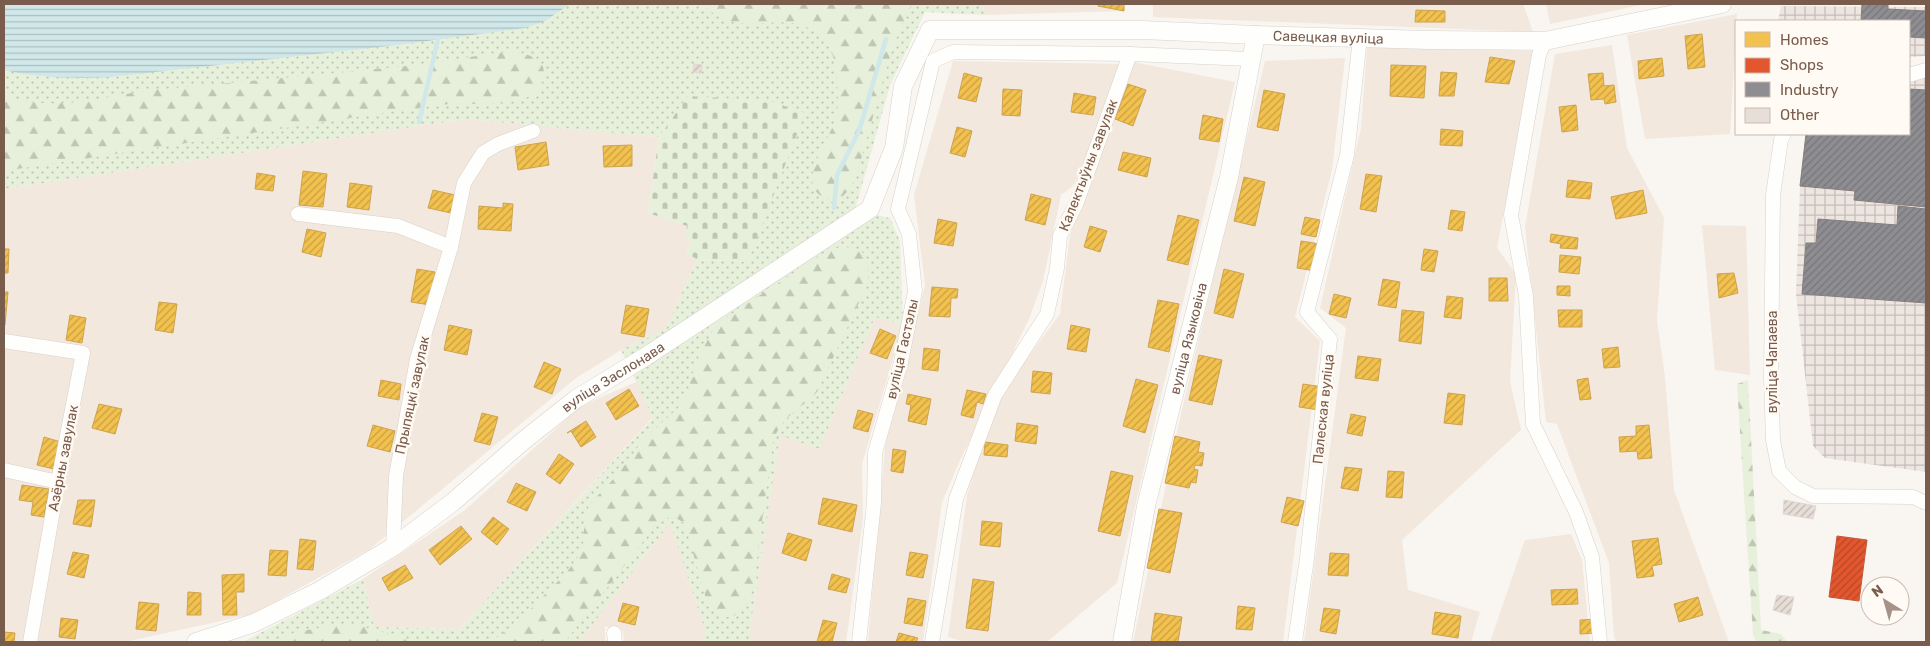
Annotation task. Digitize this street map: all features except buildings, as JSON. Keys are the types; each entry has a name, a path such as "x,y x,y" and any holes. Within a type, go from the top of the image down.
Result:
{"street":[{"name":"Савецкая вуліца","path":"930,30 1142,30 1360,38 1546,41 1722,4"},
{"name":"вуліца Заслонава","path":"196,642 254,623 319,591 393,548 453,502 523,441 576,399 645,357 870,209 894,148 903,86 930,30"},
{"name":"вуліца Языковіча","path":"1122,642 1146,506 1230,177 1250,59 1256,35"},
{"name":"Палеская вуліца","path":"1295,642 1307,558 1330,338 1308,312 1347,155 1360,38"},
{"path":"1546,41 1539,54 1511,215 1526,296 1533,424 1576,512 1592,557 1600,642"},
{"name":"вуліца Гастэлы","path":"859,642 874,503 875,453 901,362 915,292 909,234 898,209 933,61 954,52 1130,54"},
{"path":"1130,54 1250,59"},
{"name":"Калектыўны завулак","path":"932,642 956,499 995,395 1047,314 1057,268 1060,236 1077,202 1130,54"},
{"path":"1910,75 1926,70"},
{"name":"Прыпяцкі завулак","path":"393,548 396,476 417,359 451,247 464,182 483,153 498,144 533,131"},
{"name":"вуліца Чапаева","path":"1784,135 1781,140 1773,195 1770,377 1773,440 1780,471 1795,487 1813,496 1913,497 1926,503"},
{"path":"298,214 398,226 451,247"},
{"name":"Азёрны завулак","path":"4,341 83,354 30,642"},
{"path":"4,470 58,482"}],"shaded area":[{"path":"983,4 1124,4 1124,11 984,15"},
{"path":"1153,4 1523,4 1533,32 1153,17"},
{"path":"1546,4 1646,4 1550,24"},
{"path":"1781,6 1926,7 1926,56 1910,57 1910,20 1778,20"},
{"path":"1737,14 1737,20 1735,20 1730,134 1645,139 1627,35"},
{"path":"1612,45 1627,148 1664,218 1657,320 1665,377 1674,490 1729,642 1617,642 1614,637 1609,563 1557,424 1546,422 1525,227 1555,54"},
{"path":"1367,47 1534,51 1497,248 1516,274 1510,381 1521,430 1402,540 1408,590 1480,612 1471,642 1304,642 1346,328 1320,308 1361,128"},
{"path":"1345,58 1332,170 1295,317 1320,341 1283,642 1133,642 1180,418 1265,61"},
{"path":"953,61 1122,64 1074,185 1061,195 1043,281 1029,319 960,460 942,502 923,642 868,642 885,447 925,285 914,195"},
{"path":"1133,62 1235,82 1117,583 1047,642 965,642 948,637 967,495 996,400 1060,314 1070,235"},
{"path":"1926,77 1926,472 1825,458 1813,446 1796,294 1800,186 1806,135 1910,135 1910,83"},
{"path":"465,119 659,137 648,213 688,226 691,242 686,254 697,259 666,329 621,350 576,378 370,549 253,614 125,642 4,642 4,189"},
{"path":"1702,225 1746,226 1750,375 1715,370"},
{"path":"875,317 903,325 862,464 863,519 846,642 748,642 780,434 819,449"},
{"path":"636,382 653,417 459,629 374,627 363,579 465,510 581,406"},
{"path":"670,523 707,633 702,642 624,642 623,632 605,626 605,642 579,642"},
{"path":"1571,534 1582,560 1590,642 1490,642 1525,540"}],"green space":[{"path":"4,4 983,4 984,15 925,12 890,85 855,210 890,218 900,241 903,325 875,317 819,449 780,435 748,642 702,642 706,633 670,523 579,642 243,642 363,579 374,627 459,629 653,418 621,350 666,329 697,259 745,262 688,96 659,137 465,119 4,189"},
{"path":"702,4 912,4 893,46 856,177 852,186 840,198 833,200 826,198 816,192 813,183 816,161 833,127 837,111 838,94 831,50 819,35 798,24 776,22 754,24 731,21 715,14"},
{"path":"515,51 537,59 544,69 544,74 542,83 536,92 526,98 514,101 485,104 449,104 395,111 4,171 4,95 42,103 78,102 153,90 417,65"},
{"path":"688,96 770,101 805,113 748,262 697,259 686,254 691,242 685,236 687,226 648,213 659,137"},
{"path":"840,247 858,249 863,253 869,271 866,288 817,392 791,414 776,433 773,442 754,582 748,603 743,609 727,617 720,616 708,606 685,524 674,518 669,518 661,521 649,534 565,642 488,642 517,623 567,572 583,545 585,515 589,505 619,473 643,440 678,408 687,393 696,362 712,332 724,319 827,251"},
{"path":"1748,380 1761,630 1781,634 1787,642 1756,642 1753,635 1737,384"},
{"path":"336,625 360,626 419,642 269,642 296,632"}],"water":[{"path":"4,4 570,4 545,21 525,28 389,46 111,77 84,78 44,76 4,70"}],"waterway":[{"path":"419,122 438,39"},
{"path":"834,208 837,175 859,131 886,39"}]}
